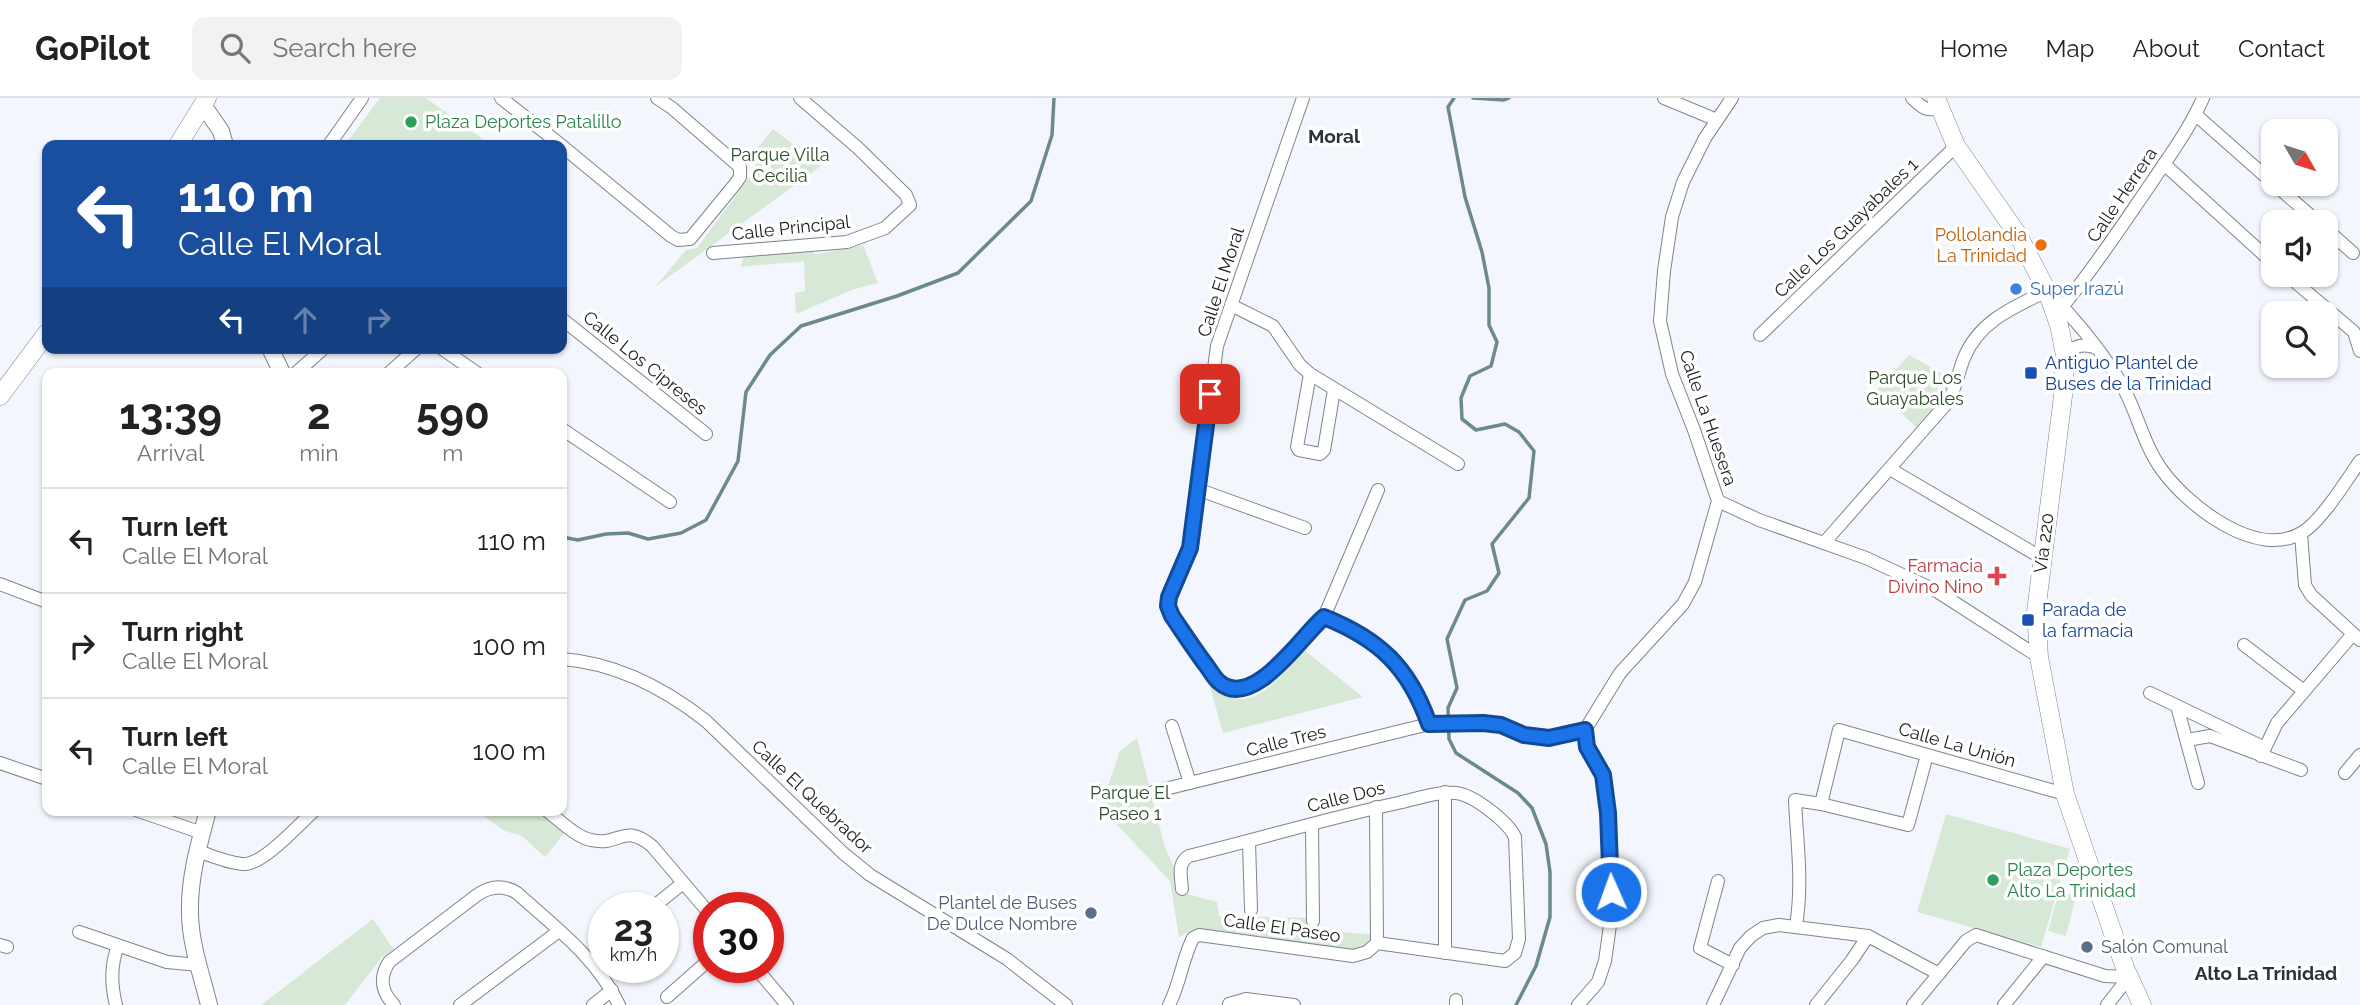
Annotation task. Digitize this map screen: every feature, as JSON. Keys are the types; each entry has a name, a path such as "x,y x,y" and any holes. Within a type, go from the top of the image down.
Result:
{"main road":[{"path":"180,140 200,100"},
{"name":"Vía 220","path":"1938,103 1956,146 2018,235 2047,291 2059,325 2065,355 2063,396 2036,612 2039,657 2066,794 2129,977 2142,1005"},
{"path":"0,396 42,340"}],"street":[{"path":"333,140 362,98"},
{"path":"501,98 554,140"},
{"path":"567,151 671,236 678,240 690,239 736,183 740,177 740,167 657,98"},
{"name":"Calle Principal","path":"713,253 847,242 885,228 909,205 909,200 858,148 800,98"},
{"name":"Calle El Moral","path":"1303,98 1217,346 1190,548 1169,597 1168,606 1172,616 1220,684 1238,689 1251,687 1268,676 1312,626 1324,617"},
{"path":"1664,98 1717,120"},
{"name":"Calle La Huesera","path":"1585,730 1620,673 1660,631 1689,593 1705,551 1718,501 1672,374 1660,321 1672,217 1683,182 1693,160 1732,98"},
{"path":"1912,98 1930,111 1938,103"},
{"name":"Calle Herrera","path":"2063,306 2087,277 2164,164 2196,115 2203,98"},
{"path":"200,100 221,131 224,140"},
{"path":"2196,115 2261,172"},
{"name":"Calle Los Guayabales 1","path":"1760,335 1956,146"},
{"path":"2164,164 2261,252"},
{"path":"2289,196 2304,210"},
{"path":"2338,240 2353,253"},
{"path":"2301,287 2354,332 2360,351"},
{"path":"1824,543 1947,404 1969,347 1978,335 2000,314 2047,291 2063,306 2120,381 2161,469 2186,499 2213,518 2244,534 2267,539 2285,539 2301,534 2312,524 2360,461"},
{"path":"1231,304 1273,326 1300,365 1310,374 1458,464"},
{"name":"Calle Los Cipreses","path":"567,323 706,434"},
{"path":"2065,355 2080,345 2097,348"},
{"path":"302,368 317,354"},
{"path":"395,368 410,354"},
{"path":"450,354 470,368"},
{"path":"1310,374 1297,447 1299,450 1320,454 1324,450 1334,390"},
{"path":"567,432 670,502"},
{"path":"1890,469 2042,558"},
{"path":"1197,489 1305,528"},
{"path":"1378,490 1324,617 1356,630 1388,656 1406,675 1419,696 1429,724 1464,722 1501,725 1524,735 1549,738 1585,730 1587,747 1603,775 1608,813 1611,918 1605,961 1598,982 1578,1005"},
{"path":"1718,501 1759,520 1866,558 1935,590 2039,657"},
{"path":"2263,752 2277,723 2357,637 2311,595 2305,584 2301,534"},
{"path":"0,584 42,600"},
{"path":"2244,645 2304,691"},
{"name":"Calle El Quebrador","path":"567,660 615,669 685,705 706,721 843,853 870,875 1007,959 1063,1004"},
{"path":"2150,693 2301,770"},
{"path":"2178,706 2198,783"},
{"name":"Calle Tres","path":"1153,792 1429,724"},
{"path":"1171,726 1190,783"},
{"name":"Calle La Unión","path":"1821,804 1839,730 2066,794"},
{"path":"2187,740 2210,736 2263,752"},
{"path":"1796,926 1801,877 1795,800 1908,825 1927,755"},
{"path":"2345,773 2360,755"},
{"path":"0,763 42,777"},
{"path":"1444,953 1446,792"},
{"name":"Calle Dos","path":"1182,889 1180,867 1184,860 1376,807 1446,792"},
{"name":"Calle El Paseo","path":"1168,1005 1176,992 1187,948 1192,938 1199,935 1353,956 1367,952 1377,943 1505,961 1515,953 1519,939 1515,837 1503,820 1460,793 1446,792"},
{"path":"1376,807 1377,943"},
{"path":"153,816 202,833"},
{"path":"206,816 190,892 190,917 209,1005"},
{"path":"197,850 234,862 249,863 266,854 308,816"},
{"path":"554,816 586,839 605,842 626,835 642,838 693,895"},
{"path":"1312,824 1313,921"},
{"path":"1249,841 1251,911"},
{"path":"1718,881 1700,948 1733,965"},
{"path":"672,892 683,883"},
{"path":"394,1005 383,989 381,979 388,962 486,889 503,886 517,893 599,970 619,1005"},
{"path":"1713,1005 1740,948 1763,928 1779,925 1868,936 1939,974"},
{"path":"460,1005 559,931"},
{"path":"79,932 167,962 199,965"},
{"path":"1816,1005 1868,936"},
{"path":"1913,1005 1966,941 1976,936 2105,976 2129,977"},
{"path":"116,1005 112,969 118,946"},
{"path":"2004,1005 2043,957"},
{"path":"667,997 693,974"},
{"path":"2107,1005 2129,977"},
{"path":"767,983 780,1002"},
{"path":"593,1005 612,990"},
{"path":"1229,1004 1246,999 1294,1005"}],"green space":[{"name":"Plaza Deportes Patalillo","path":"380,98 426,98 484,140 349,140"},
{"name":"Parque Villa Cecilia","path":"773,129 821,166 655,287 686,250 697,248 754,171 756,161 752,155"},
{"path":"863,245 878,283 854,289 796,314 795,293 805,291 804,261 741,267 744,256 810,251 817,254"},
{"name":"Parque Los Guayabales","path":"1909,355 1950,378 1945,396 1919,430 1877,390"},
{"path":"1303,649 1363,697 1223,733 1208,680 1225,694 1237,699 1248,698 1269,687"},
{"name":"Parque El Paseo 1","path":"1137,738 1164,844 1174,868 1175,891 1217,902 1219,916 1318,918 1318,931 1371,934 1367,945 1350,952 1192,930 1179,937 1170,881 1105,812 1109,783 1120,751"},
{"name":"Plaza Deportes Alto La Trinidad","path":"1946,814 2070,849 2041,947 1917,912"},
{"path":"484,816 546,816 566,831 545,857 522,836 505,831"},
{"path":"2059,892 2076,896 2066,936 2048,931"},
{"path":"373,919 394,950 382,957 345,1005 261,1005"}],"waterway":[{"path":"567,538 578,540 628,533 648,539 681,533 706,520 738,461 746,392 770,355 801,326 897,296 958,273 1031,201 1052,135 1054,98"},
{"path":"1454,98 1448,107 1465,197 1482,252 1489,288 1489,325 1497,342 1491,366 1470,376 1461,398 1462,419 1476,430 1505,424 1519,432 1534,451 1529,498 1492,544 1499,573 1487,591 1465,600 1447,639 1457,688 1448,708 1449,739 1456,753 1518,793 1532,808 1546,844 1550,872 1550,917 1536,966 1516,1005"},
{"path":"1473,98 1509,98"}],"place":[{"name":"Plaza Deportes Patalillo","path":"411,122"},
{"name":"Pollolandia La Trinidad","path":"2041,245"},
{"name":"Super Irazú","path":"2016,289"},
{"name":"Antiguo Plantel de Buses de la Trinidad","path":"2031,373"},
{"name":"Farmacia Divino Nino","path":"1997,576"},
{"name":"Parada de la farmacia","path":"2028,620"},
{"name":"Plaza Deportes Alto La Trinidad","path":"1993,880"},
{"name":"Plantel de Buses De Dulce Nombre","path":"1091,913"},
{"name":"Salón Comunal","path":"2087,947"}],"district":[{"name":"Moral","path":"1334,136"},
{"name":"Alto La Trinidad","path":"2266,973"}],"route":[{"path":"1210,394 1190,548 1169,597 1168,606 1172,616 1220,684 1238,689 1251,687 1268,676 1312,626 1324,617 1356,630 1388,656 1406,675 1419,696 1429,724 1464,722 1501,725 1524,735 1549,738 1585,730 1587,747 1603,775 1608,813 1611,892"}]}
